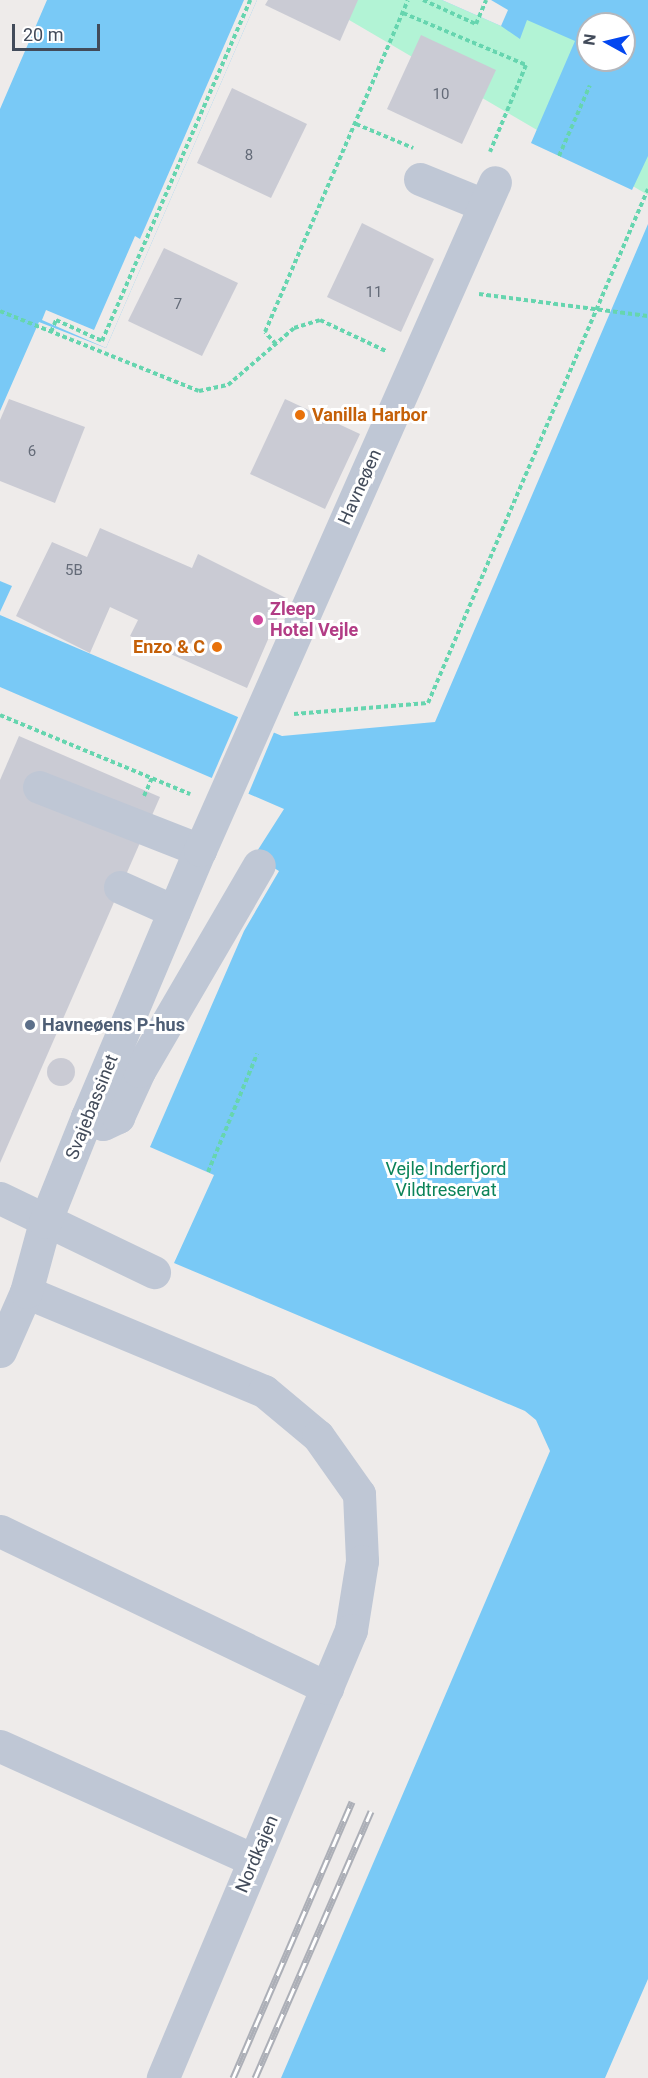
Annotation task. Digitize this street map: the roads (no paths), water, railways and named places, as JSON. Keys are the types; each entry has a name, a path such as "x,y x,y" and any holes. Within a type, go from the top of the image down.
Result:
{"street":[{"name":"Havneøen","path":"223,799 490,194 417,164"},
{"path":"39,787 200,850"},
{"name":"Svajebassinet","path":"3,1335 26,1292 45,1222 87,1117 223,799"},
{"path":"87,1117 103,1124 118,1117 139,1071 259,865"},
{"path":"120,887 174,911"},
{"path":"0,1198 34,1211 45,1222 154,1272"},
{"name":"Nordkajen","path":"26,1292 264,1391 318,1436 359,1494 362,1561 351,1630 163,2078"},
{"path":"0,1531 327,1688"},
{"path":"0,1746 254,1860"}],"water":[{"path":"47,0 257,0 106,348 39,322 0,411 0,109"},
{"path":"442,0 648,0 648,156 632,190 531,143 575,41 527,20 520,39 501,26"},
{"name":"Vejle Inderfjord Vildtreservat","path":"648,224 648,1979 605,2078 281,2078 550,1451 536,1420 525,1411 174,1263 214,1175 150,1147 244,931 279,871 254,856 284,809 0,687 0,615 282,736 435,722"},
{"path":"0,581 12,586 0,612"}],"railway":[{"path":"233,2078 352,1802"},
{"path":"255,2078 371,1811"}],"place":[{"name":"Vanilla Harbor","path":"300,415"},
{"name":"Zleep Hotel Vejle","path":"258,620"},
{"name":"Enzo & C","path":"217,647"},
{"name":"Havneøens P-hus","path":"30,1025"}]}
